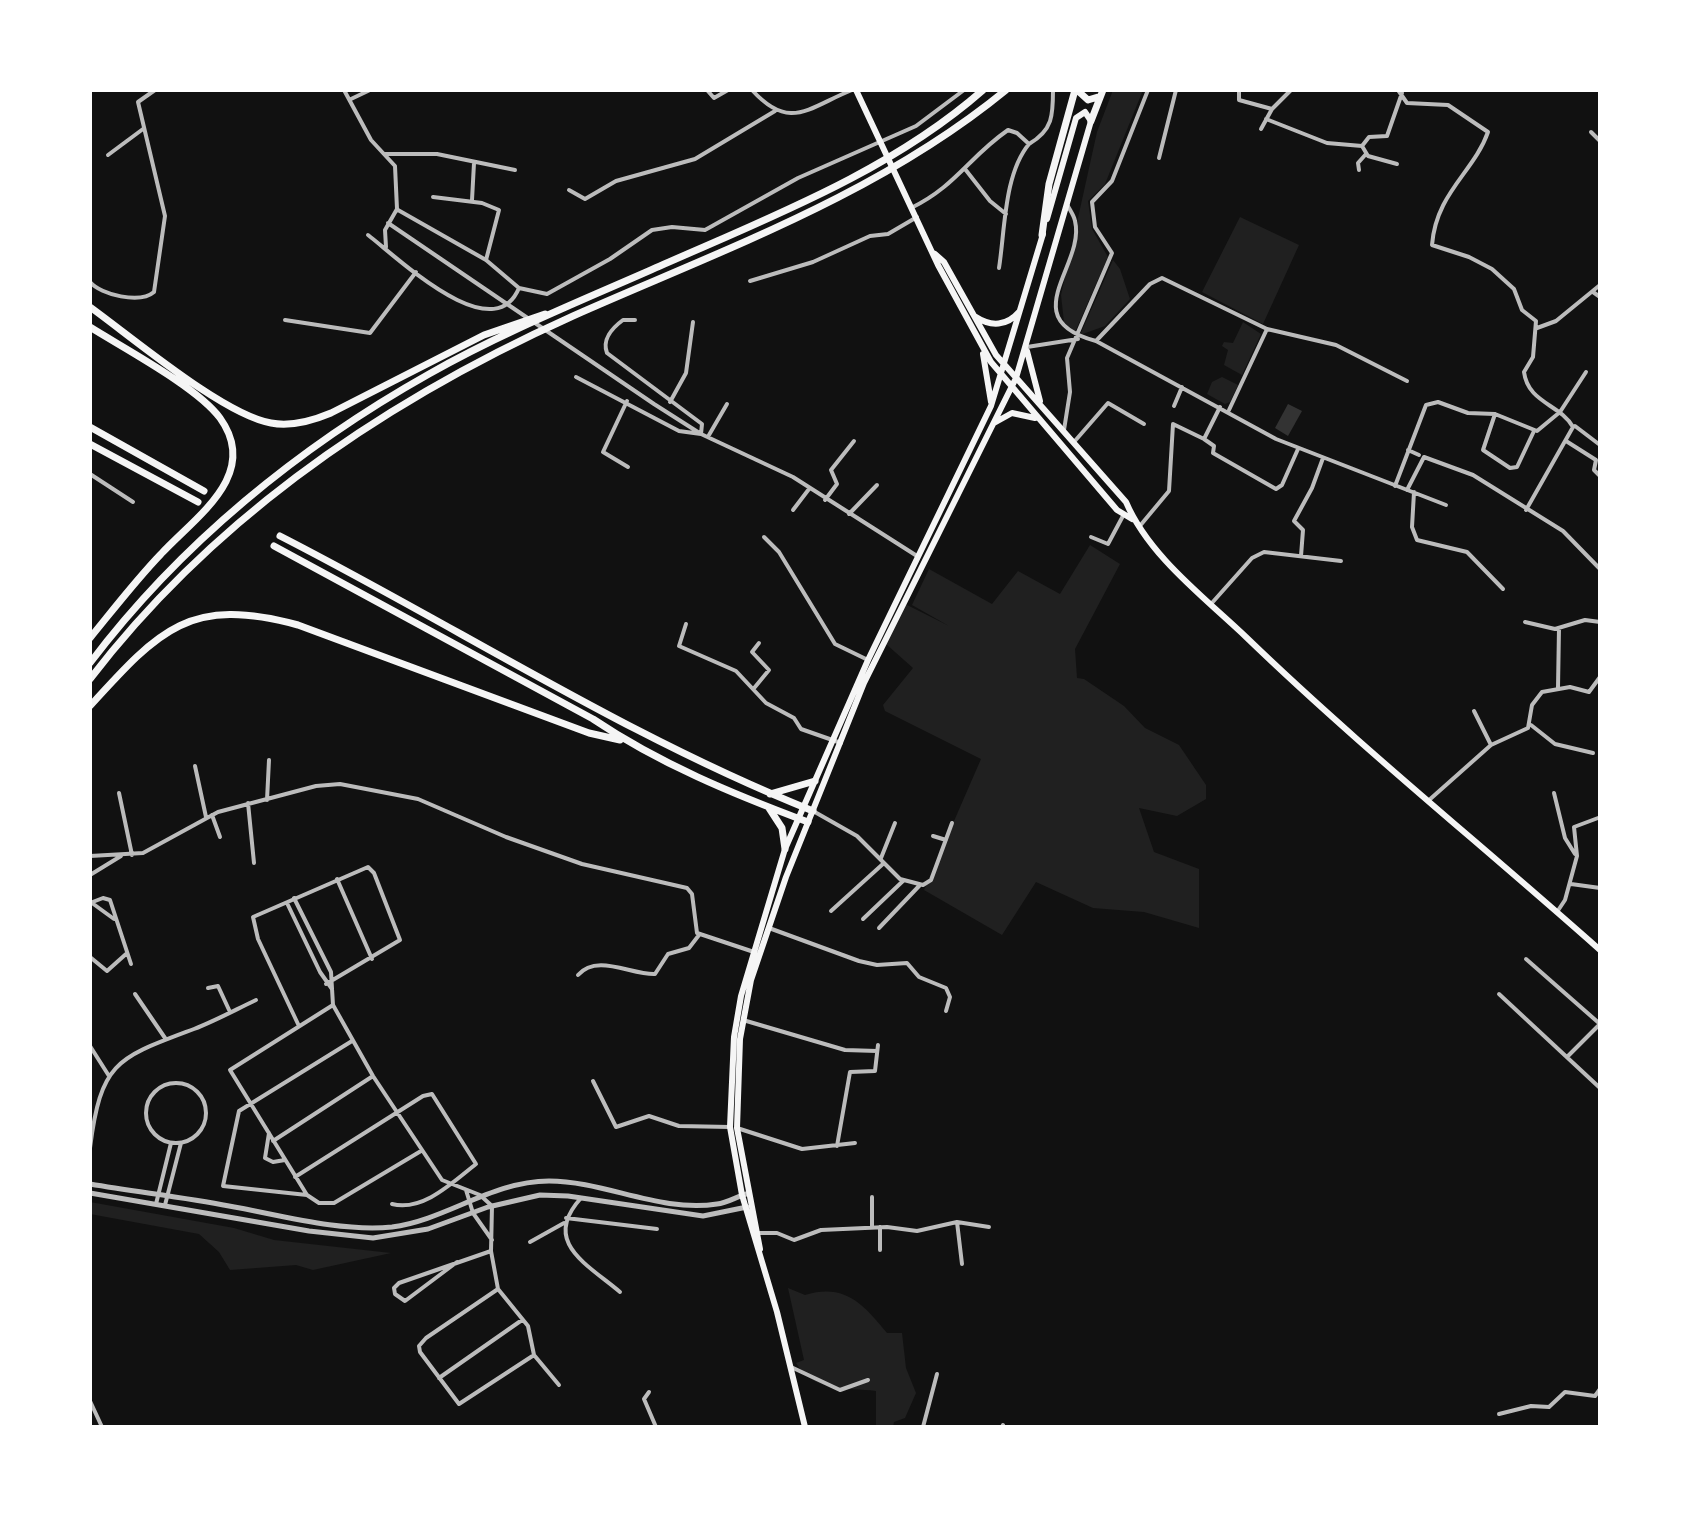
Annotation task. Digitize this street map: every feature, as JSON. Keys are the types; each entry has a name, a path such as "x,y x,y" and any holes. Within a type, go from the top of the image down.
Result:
{"highway":[{"path":"854,90 980,344 1011,389 1124,514 1211,604 1427,802 1600,950"},
{"path":"91,661 177,563 258,490 372,408 431,373 562,309 830,188 923,137 983,90"},
{"path":"90,679 186,570 243,517 296,476 439,382 570,318 837,199 930,148 1006,90"},
{"path":"1042,235 1049,184 1076,90 1088,100 1101,93"},
{"path":"766,928 785,849 815,781 1016,378 1101,93"},
{"path":"805,1427 745,1194 734,1127 734,1037 756,953 813,811 868,660 991,406 1077,116 1087,113 1091,121"},
{"path":"935,254 944,262 1004,365 1126,502 1133,520"},
{"path":"973,315 985,322 1003,323 1015,317 1022,305"},
{"path":"90,307 229,406 260,421 284,425 315,420 484,335 562,309"},
{"path":"90,327 187,390 219,416 228,433 233,462 224,488 203,514 162,553 90,638"},
{"path":"980,344 991,406"},
{"path":"1027,347 1031,376 1042,407"},
{"path":"992,424 1012,413 1038,419"},
{"path":"90,427 204,491"},
{"path":"90,444 198,502"},
{"path":"280,536 671,749 768,795 813,811"},
{"path":"274,546 593,719 628,742 696,777 808,822"},
{"path":"90,706 165,632 200,617 256,614 384,655 589,733 628,742"},
{"path":"768,795 801,788 815,781"},
{"path":"765,805 782,828 785,849"},
{"path":"734,1127 743,1020 756,953"},
{"path":"748,1207 760,1249"}],"street":[{"path":"90,282 108,294 142,297 154,292 165,216 138,102 155,90"},
{"path":"344,90 371,140 395,166 397,209 388,223 386,248"},
{"path":"351,99 370,90"},
{"path":"707,90 714,98 728,90"},
{"path":"752,90 775,111 801,115 810,107 854,90"},
{"path":"397,209 486,260 519,288 547,294 610,259 652,230 672,227 705,230 773,191 931,118 964,90"},
{"path":"999,268 1006,214 1020,157 1029,144 1050,126 1053,90"},
{"path":"1064,432 1070,392 1066,362 1112,254 1092,220 1092,202 1112,181 1148,90"},
{"path":"1159,158 1176,90"},
{"path":"1239,90 1239,100 1272,109"},
{"path":"1261,129 1272,109 1291,90"},
{"path":"1397,164 1366,154 1362,146 1365,138 1387,136 1400,92"},
{"path":"1400,92 1407,103 1448,105 1486,127 1486,138 1450,190 1436,224 1432,245 1469,257 1503,278 1517,292 1522,310 1535,319 1537,328 1533,357 1524,370 1524,378 1537,398 1560,412 1600,445"},
{"path":"569,190 585,199 616,181 679,165 728,142 775,111"},
{"path":"1266,119 1327,143 1362,146"},
{"path":"108,155 143,129"},
{"path":"911,208 946,187 965,169 974,155 1008,130 1017,133 1029,144"},
{"path":"1591,132 1600,141"},
{"path":"385,154 427,153 515,170"},
{"path":"1359,170 1358,163 1366,154"},
{"path":"472,201 474,163"},
{"path":"965,169 990,201 1006,214"},
{"path":"433,197 472,201 500,212 486,260"},
{"path":"1067,204 1076,227 1056,303 1063,322 1078,338"},
{"path":"750,281 813,262 870,236 885,235 917,217"},
{"path":"388,223 584,354 609,375 701,434"},
{"path":"368,235 466,306 480,310 501,307 514,297 519,288"},
{"path":"285,320 373,332 416,272"},
{"path":"1096,341 1160,278 1267,329 1336,345 1407,381"},
{"path":"1537,328 1556,321 1600,285"},
{"path":"1593,292 1600,297"},
{"path":"635,320 618,324 608,335 605,350 702,424 701,434"},
{"path":"670,402 686,373 693,322"},
{"path":"1229,410 1267,329"},
{"path":"1027,347 1078,338 1096,341 1298,449 1446,505"},
{"path":"1495,414 1483,450 1510,468 1517,467 1534,431 1560,412 1586,372"},
{"path":"576,377 627,401 679,431 709,435 793,477 917,556"},
{"path":"1174,406 1182,387"},
{"path":"627,401 603,452 628,467"},
{"path":"1073,443 1108,403 1144,424"},
{"path":"1395,486 1422,409 1429,404 1442,403 1470,414 1495,414 1534,431"},
{"path":"709,435 727,404"},
{"path":"1204,439 1220,407"},
{"path":"1139,527 1169,491 1173,424 1204,439 1214,446 1213,453 1276,489 1298,449"},
{"path":"1526,510 1573,425"},
{"path":"825,500 838,482 831,470 854,441"},
{"path":"1566,441 1596,460 1594,470 1600,476"},
{"path":"1408,450 1419,455"},
{"path":"1407,490 1424,457 1473,475 1563,531 1599,566"},
{"path":"1301,557 1303,530 1294,521 1312,488 1323,458"},
{"path":"90,474 133,502"},
{"path":"849,514 877,485"},
{"path":"793,510 809,489"},
{"path":"1414,492 1412,527 1417,540 1467,552 1503,589"},
{"path":"1091,537 1108,544 1124,514"},
{"path":"764,537 779,552 835,644 868,660"},
{"path":"1211,604 1256,555 1269,552 1341,561"},
{"path":"1525,622 1559,628 1585,620 1600,622"},
{"path":"686,624 679,646 736,671 755,687 766,703 794,718 801,729 837,742"},
{"path":"1558,688 1559,628"},
{"path":"755,687 769,670 752,652 759,643"},
{"path":"1590,692 1600,677"},
{"path":"1530,725 1535,698 1558,688 1600,692"},
{"path":"1474,711 1491,745"},
{"path":"1427,802 1491,745 1530,725"},
{"path":"1530,725 1555,744 1593,753"},
{"path":"267,800 269,760"},
{"path":"195,766 209,816 220,837"},
{"path":"90,856 132,855 153,850 209,816 248,803 332,784 367,787 418,799 506,837 582,864 687,888 692,894 699,935 689,948 668,954 653,975 598,965 583,969 578,975"},
{"path":"119,793 132,855"},
{"path":"1554,793 1565,838 1577,856"},
{"path":"248,803 254,863"},
{"path":"813,811 848,829 904,880 920,885"},
{"path":"1556,914 1571,884 1577,856 1574,827 1598,818"},
{"path":"831,911 882,860 895,823"},
{"path":"879,928 920,885 931,880 952,823"},
{"path":"933,836 946,840"},
{"path":"90,875 121,856"},
{"path":"298,1024 253,923 254,916 362,868 372,870 400,940 326,984"},
{"path":"337,879 372,959"},
{"path":"863,919 904,880"},
{"path":"1571,884 1600,888"},
{"path":"91,903 108,898 131,964"},
{"path":"294,898 332,980 333,1005 421,1151 448,1184 480,1195 492,1206 491,1251 498,1289 530,1331 534,1355 559,1385"},
{"path":"286,902 326,984 332,989"},
{"path":"91,903 115,920"},
{"path":"766,928 869,963 907,963 919,977 946,988 950,997 946,1011"},
{"path":"699,935 756,953"},
{"path":"90,957 107,971 126,954"},
{"path":"1526,959 1600,1024 1568,1056"},
{"path":"208,988 218,986 230,1012"},
{"path":"135,994 165,1038"},
{"path":"1499,994 1600,1088"},
{"path":"90,1148 92,1120 100,1092 109,1076 132,1053 256,1000"},
{"path":"333,1005 231,1068 231,1075 307,1195 319,1203 339,1202 421,1151"},
{"path":"743,1020 845,1050 878,1048 874,1071 850,1072 837,1146"},
{"path":"307,1195 223,1186 235,1117 352,1040"},
{"path":"90,1046 109,1076"},
{"path":"876,1065 884,1067"},
{"path":"273,1141 373,1076"},
{"path":"593,1081 616,1127 649,1116 679,1126 734,1127 802,1149 855,1143"},
{"path":"182,1083 199,1092 207,1109 203,1128 197,1136 181,1143 171,1143 155,1135 146,1118 146,1108 155,1091 163,1085 182,1083"},
{"path":"295,1177 425,1094 435,1096 452,1129 476,1160 473,1166 414,1205 392,1204"},
{"path":"269,1133 265,1158 273,1162 285,1160"},
{"path":"156,1204 171,1143"},
{"path":"165,1205 181,1143"},
{"path":"90,1184 307,1220 374,1227 406,1224 480,1195 523,1183 546,1181 697,1205 723,1203 745,1194"},
{"path":"466,1190 473,1213 492,1240"},
{"path":"90,1193 330,1234 373,1238 418,1232 492,1206 540,1195 703,1216 748,1207"},
{"path":"872,1197 872,1227"},
{"path":"530,1242 565,1220 581,1198"},
{"path":"565,1220 657,1229"},
{"path":"565,1220 565,1239 571,1249 620,1292"},
{"path":"757,1233 777,1233 794,1240 821,1230 872,1227 926,1230 957,1222 989,1227"},
{"path":"957,1222 962,1264"},
{"path":"880,1227 880,1250"},
{"path":"457,1262 405,1301 395,1294 399,1283 457,1262 491,1251"},
{"path":"498,1289 419,1346 457,1402 462,1403 534,1355"},
{"path":"439,1378 522,1320"},
{"path":"791,1367 804,1376 840,1390 868,1380"},
{"path":"923,1427 937,1374"},
{"path":"1499,1414 1531,1406 1549,1407 1565,1392 1595,1396 1600,1389"},
{"path":"649,1392 644,1399 656,1427"},
{"path":"90,1401 102,1427"}],"shaded area":[{"path":"1113,90 1143,90 1105,184 1088,201 1092,229 1108,257 1075,332 1064,322 1061,295 1097,132"},
{"path":"1240,217 1299,245 1263,324 1202,292"},
{"path":"1113,260 1120,269 1130,299 1105,326 1080,335"},
{"path":"1243,322 1261,334 1242,375 1224,365 1228,350 1222,346 1224,342 1233,343"},
{"path":"1222,377 1238,385 1230,402 1225,404 1207,394 1212,382"},
{"path":"1288,404 1302,411 1288,436 1275,428"},
{"path":"1090,545 1120,564 1075,649 1077,678 1084,679 1124,706 1145,728 1179,745 1206,785 1206,799 1177,816 1139,808 1154,852 1199,869 1199,928 1144,912 1093,908 1036,882 1002,935 924,890 981,759 885,711 883,705 913,668 886,644 905,604 949,626 912,605 929,569 992,604 1018,571 1060,594"},
{"path":"90,1202 234,1228 274,1240 391,1253 313,1270 296,1265 230,1270 219,1252 199,1234 90,1214"},
{"path":"788,1288 805,1295 819,1292 842,1294 861,1305 887,1333 902,1333 906,1368 916,1393 905,1418 894,1422 893,1427 876,1427 876,1391 832,1387 803,1373 796,1363 804,1360"}]}
